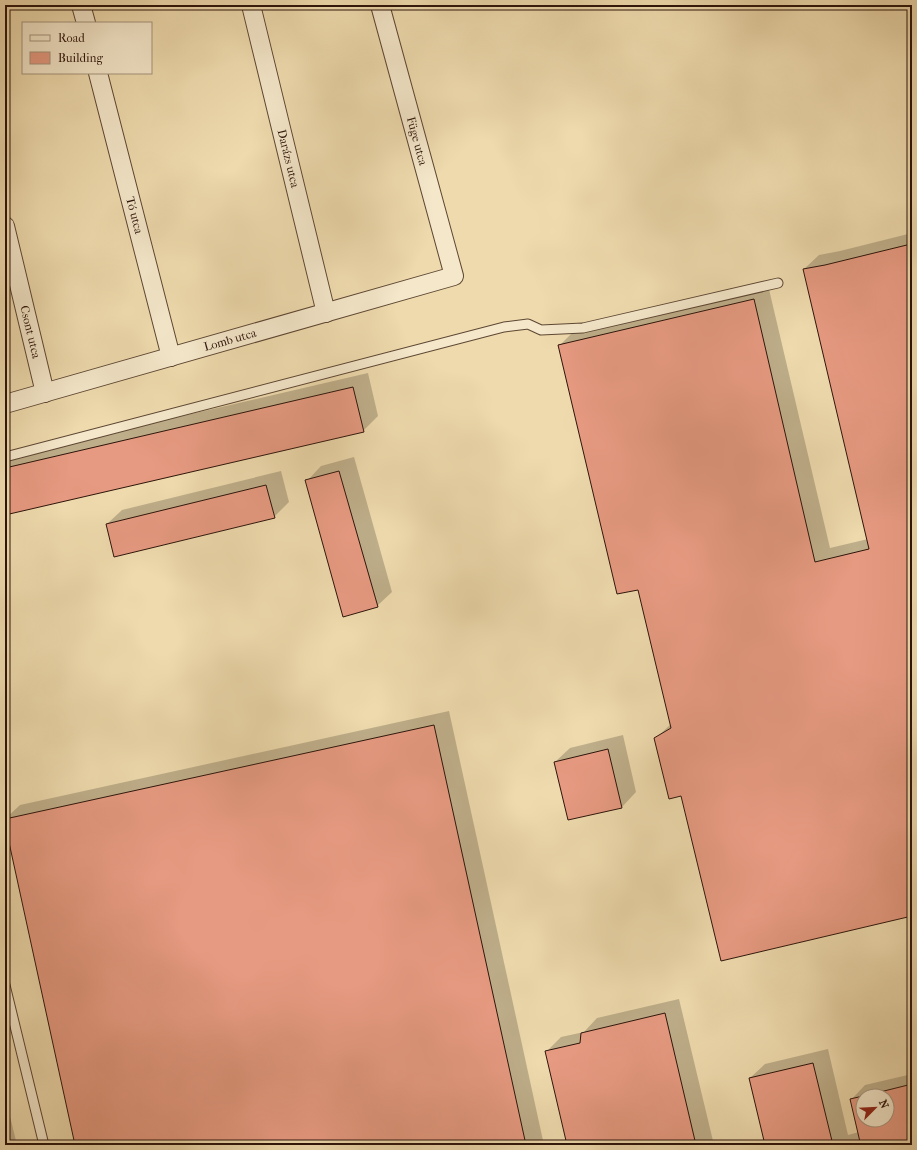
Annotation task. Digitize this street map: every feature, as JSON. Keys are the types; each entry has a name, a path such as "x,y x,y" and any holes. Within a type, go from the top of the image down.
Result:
{"street":[{"path":"81,5 86,22"},
{"name":"Darázs utca","path":"251,5 326,313"},
{"name":"Füge utca","path":"380,5 454,276"},
{"name":"Tó utca","path":"98,74 171,357"},
{"name":"Csont utca","path":"5,226 44,393"},
{"name":"Lomb utca","path":"5,404 454,276"}],"lane":[{"path":"5,457 504,327 528,324 541,330 583,328 778,283"},
{"path":"5,985 44,1145"}],"building":[{"path":"911,244 912,916 721,961 681,796 669,799 654,738 671,728 638,590 617,594 558,345 754,299 815,562 869,549 803,269"},
{"path":"353,387 364,432 5,515 5,468"},
{"path":"339,471 378,607 343,617 305,480"},
{"path":"266,485 275,518 114,557 106,524"},
{"path":"434,725 526,1145 75,1145 5,819"},
{"path":"608,749 622,808 568,820 554,762"},
{"path":"665,1013 696,1145 598,1145 598,1143 590,1145 567,1145 545,1051 580,1043 581,1033"},
{"path":"813,1063 833,1145 765,1145 749,1078"},
{"path":"912,1084 912,1145 849,1145 860,1142 857,1128 895,1128 895,1088"},
{"path":"855,1098 855,1120 850,1099"}]}
